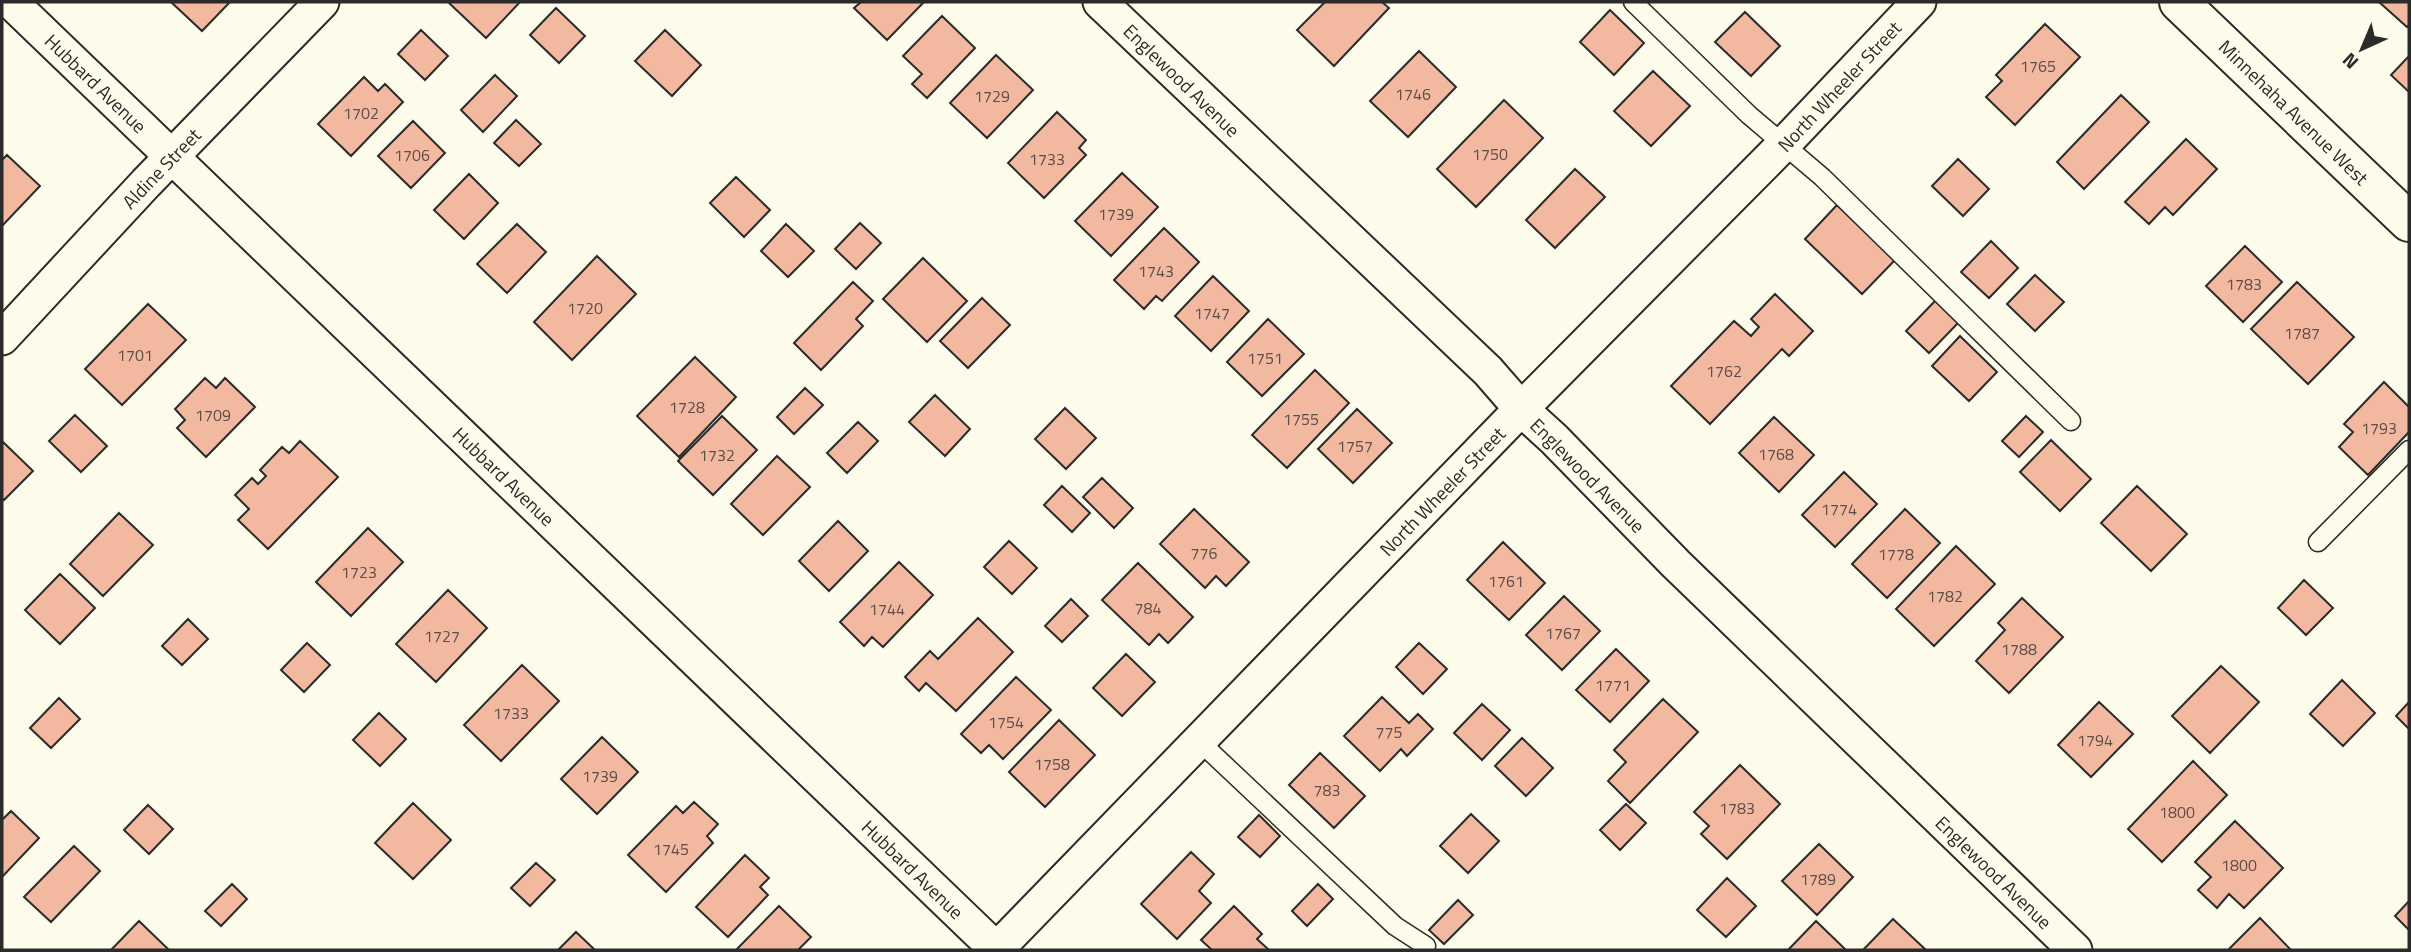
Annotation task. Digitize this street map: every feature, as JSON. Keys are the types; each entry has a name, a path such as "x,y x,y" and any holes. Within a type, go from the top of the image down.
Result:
{"street":[{"name":"Hubbard Avenue","path":"11,2 997,950"},
{"name":"Aldine Street","path":"2,338 172,157 323,2"},
{"name":"Englewood Avenue","path":"1100,2 1488,372 1521,409 1554,439 1685,573 2075,950"},
{"name":"North Wheeler Street","path":"997,950 1521,409 1785,143 1919,2"},
{"name":"Minnehaha Avenue West","path":"2179,2 2409,222"}],"lane":[{"path":"1633,2 1749,115 1785,143 2071,421"},
{"path":"2318,542 2409,450"},
{"path":"1199,741 1395,926 1426,946"}],"building":[{"path":"171,2 230,2 202,31"},
{"path":"448,2 520,2 486,38"},
{"path":"861,2 924,2 887,40 854,8"},
{"path":"1325,2 1382,2 1389,8 1334,66 1297,30"},
{"path":"2379,2 2409,2 2409,25 2407,27"},
{"path":"556,8 585,36 559,63 530,35"},
{"path":"1610,10 1644,43 1614,75 1580,42"},
{"path":"1745,12 1780,46 1751,76 1715,42"},
{"path":"942,16 975,48 927,98 912,84 922,74 903,56"},
{"path":"2045,24 2080,57 2015,125 1986,97 2002,81 1996,75"},
{"path":"421,30 448,56 425,80 398,54"},
{"path":"665,30 701,65 672,96 635,61"},
{"path":"1419,51 1456,87 1408,137 1370,101"},
{"path":"996,55 1033,90 987,138 950,103"},
{"path":"2409,56 2409,92 2391,75"},
{"path":"1653,71 1690,106 1651,146 1614,111"},
{"path":"495,75 517,96 483,132 461,110"},
{"path":"364,77 378,91 385,84 403,102 351,156 318,124"},
{"path":"2121,95 2149,122 2084,189 2057,162"},
{"path":"1504,100 1543,138 1476,207 1437,169"},
{"path":"1057,112 1086,140 1079,148 1086,155 1044,198 1008,163"},
{"path":"516,120 541,144 519,166 494,143"},
{"path":"413,121 445,153 411,188 378,156"},
{"path":"2186,139 2217,169 2173,215 2165,207 2149,224 2125,202"},
{"path":"7,155 40,186 2,226 2,160"},
{"path":"1958,159 1989,189 1963,216 1932,186"},
{"path":"1575,169 1605,197 1555,248 1526,220"},
{"path":"1122,173 1158,207 1111,256 1075,221"},
{"path":"469,174 498,203 464,239 434,210"},
{"path":"736,177 770,210 744,237 710,203"},
{"path":"1837,205 1895,260 1862,294 1805,239"},
{"path":"860,223 881,243 856,269 835,249"},
{"path":"517,224 546,252 507,293 477,264"},
{"path":"786,224 814,251 788,277 761,251"},
{"path":"1164,228 1199,262 1162,301 1156,296 1144,309 1114,280"},
{"path":"1991,241 2018,268 1989,298 1961,272"},
{"path":"2245,246 2282,282 2243,322 2206,286"},
{"path":"597,256 636,294 572,360 534,322"},
{"path":"923,258 967,301 927,342 883,299"},
{"path":"2035,275 2064,302 2035,331 2007,304"},
{"path":"1213,276 1249,311 1211,351 1175,316"},
{"path":"853,282 873,301 856,319 863,326 821,370 794,343"},
{"path":"2297,282 2354,337 2308,384 2251,329"},
{"path":"1775,294 1813,331 1789,356 1782,349 1710,424 1671,386 1734,321 1751,336 1759,327 1751,319"},
{"path":"982,298 1010,325 968,368 940,341"},
{"path":"1936,300 1959,322 1929,353 1906,331"},
{"path":"148,304 186,340 122,405 85,369"},
{"path":"1268,319 1304,354 1262,396 1227,362"},
{"path":"1960,336 1997,372 1969,401 1932,366"},
{"path":"695,357 736,397 679,457 637,416"},
{"path":"1315,370 1349,403 1287,468 1252,435"},
{"path":"205,378 216,388 225,378 255,407 206,457 177,428 185,420 175,409"},
{"path":"2384,382 2409,407 2409,432 2368,475 2339,447 2353,432 2344,424"},
{"path":"805,388 823,405 794,434 777,417"},
{"path":"935,395 970,429 945,456 909,422"},
{"path":"1065,408 1096,438 1066,469 1035,439"},
{"path":"1357,409 1392,443 1353,483 1318,449"},
{"path":"75,415 107,446 81,472 49,441"},
{"path":"722,416 757,450 713,495 678,461"},
{"path":"2026,416 2043,432 2019,457 2002,441"},
{"path":"1774,417 1814,455 1779,492 1739,453"},
{"path":"858,422 878,441 847,473 827,453"},
{"path":"2051,440 2091,479 2060,511 2020,472"},
{"path":"2,441 33,471 4,500 2,498"},
{"path":"300,441 338,477 268,549 238,520 249,509 235,495 252,478 258,484 266,476 260,470 282,447 289,453"},
{"path":"777,456 810,487 763,535 731,504"},
{"path":"1844,472 1877,504 1835,547 1802,515"},
{"path":"1102,478 1133,508 1114,528 1083,497"},
{"path":"1062,486 1090,513 1072,532 1044,505"},
{"path":"2137,486 2187,534 2151,571 2101,523"},
{"path":"1194,509 1249,562 1226,586 1216,576 1205,588 1160,544"},
{"path":"1905,509 1940,543 1887,598 1852,564"},
{"path":"119,513 153,545 103,596 70,564"},
{"path":"838,521 868,551 829,591 799,561"},
{"path":"368,528 403,562 351,616 316,582"},
{"path":"1009,541 1037,568 1012,594 984,567"},
{"path":"1503,542 1545,583 1509,620 1467,580"},
{"path":"1956,546 1995,584 1934,646 1896,609"},
{"path":"899,562 933,595 883,647 872,637 864,646 840,622"},
{"path":"1138,563 1193,617 1168,643 1159,634 1149,645 1102,600"},
{"path":"60,574 95,608 60,644 25,610"},
{"path":"2304,580 2333,608 2306,635 2278,608"},
{"path":"448,590 487,628 436,682 396,644"},
{"path":"1564,596 1600,631 1562,670 1526,635"},
{"path":"2022,598 2063,637 2009,693 1976,661 2005,630 1998,623"},
{"path":"1071,599 1088,616 1062,642 1045,626"},
{"path":"978,618 1013,652 956,711 926,683 919,691 905,677 930,651 938,659"},
{"path":"188,619 208,639 182,665 162,646"},
{"path":"307,643 330,665 304,692 281,670"},
{"path":"1419,643 1447,669 1423,694 1396,667"},
{"path":"1616,649 1649,681 1610,722 1576,690"},
{"path":"1126,654 1155,682 1122,716 1093,688"},
{"path":"522,665 559,701 501,761 464,725"},
{"path":"2221,666 2259,702 2210,753 2172,716"},
{"path":"1016,677 1051,710 1003,759 989,745 981,753 961,734"},
{"path":"2342,680 2375,713 2343,746 2310,714"},
{"path":"1382,697 1409,723 1418,714 1433,729 1407,756 1401,749 1380,771 1344,736"},
{"path":"59,698 80,719 51,748 30,728"},
{"path":"1663,699 1698,732 1630,803 1608,781 1626,762 1614,750"},
{"path":"2099,702 2133,734 2091,777 2058,745"},
{"path":"2409,702 2409,729 2396,716"},
{"path":"1482,704 1510,730 1482,760 1454,733"},
{"path":"379,713 406,739 380,766 353,740"},
{"path":"1059,720 1095,755 1045,807 1009,772"},
{"path":"602,737 638,772 597,814 561,779"},
{"path":"1522,738 1553,768 1526,796 1495,766"},
{"path":"1320,753 1365,796 1334,828 1289,785"},
{"path":"2193,761 2227,795 2162,862 2128,829"},
{"path":"1740,765 1780,804 1727,859 1701,834 1709,826 1694,812"},
{"path":"694,802 718,824 707,836 713,843 666,892 628,855 676,806 683,813"},
{"path":"413,803 451,840 413,879 375,843"},
{"path":"1626,804 1646,823 1620,850 1600,830"},
{"path":"148,805 173,829 149,854 124,830"},
{"path":"11,811 39,838 2,877 2,820"},
{"path":"1471,814 1499,841 1468,873 1440,846"},
{"path":"1259,815 1280,836 1260,857 1238,837"},
{"path":"2235,821 2283,868 2244,908 2229,894 2217,908 2198,890 2211,877 2195,862"},
{"path":"1819,844 1853,877 1817,915 1782,881"},
{"path":"74,846 100,871 51,922 24,897"},
{"path":"1191,852 1214,874 1199,891 1211,903 1177,939 1141,904"},
{"path":"745,855 769,878 760,887 768,895 728,937 696,907"},
{"path":"536,863 555,880 530,906 511,888"},
{"path":"1727,878 1756,906 1726,937 1697,910"},
{"path":"232,884 247,899 221,926 205,911"},
{"path":"1318,884 1333,899 1307,926 1292,911"},
{"path":"1458,900 1473,915 1444,944 1429,930"},
{"path":"2409,901 2409,930 2395,916"},
{"path":"779,906 811,937 798,950 736,950"},
{"path":"1234,906 1262,934 1257,939 1269,950 1212,950 1201,940"},
{"path":"2260,918 2291,950 2228,950"},
{"path":"1893,919 1926,950 1863,950"},
{"path":"139,921 169,950 111,950"},
{"path":"1816,921 1846,950 1788,950"},
{"path":"576,932 595,950 558,950"}]}
